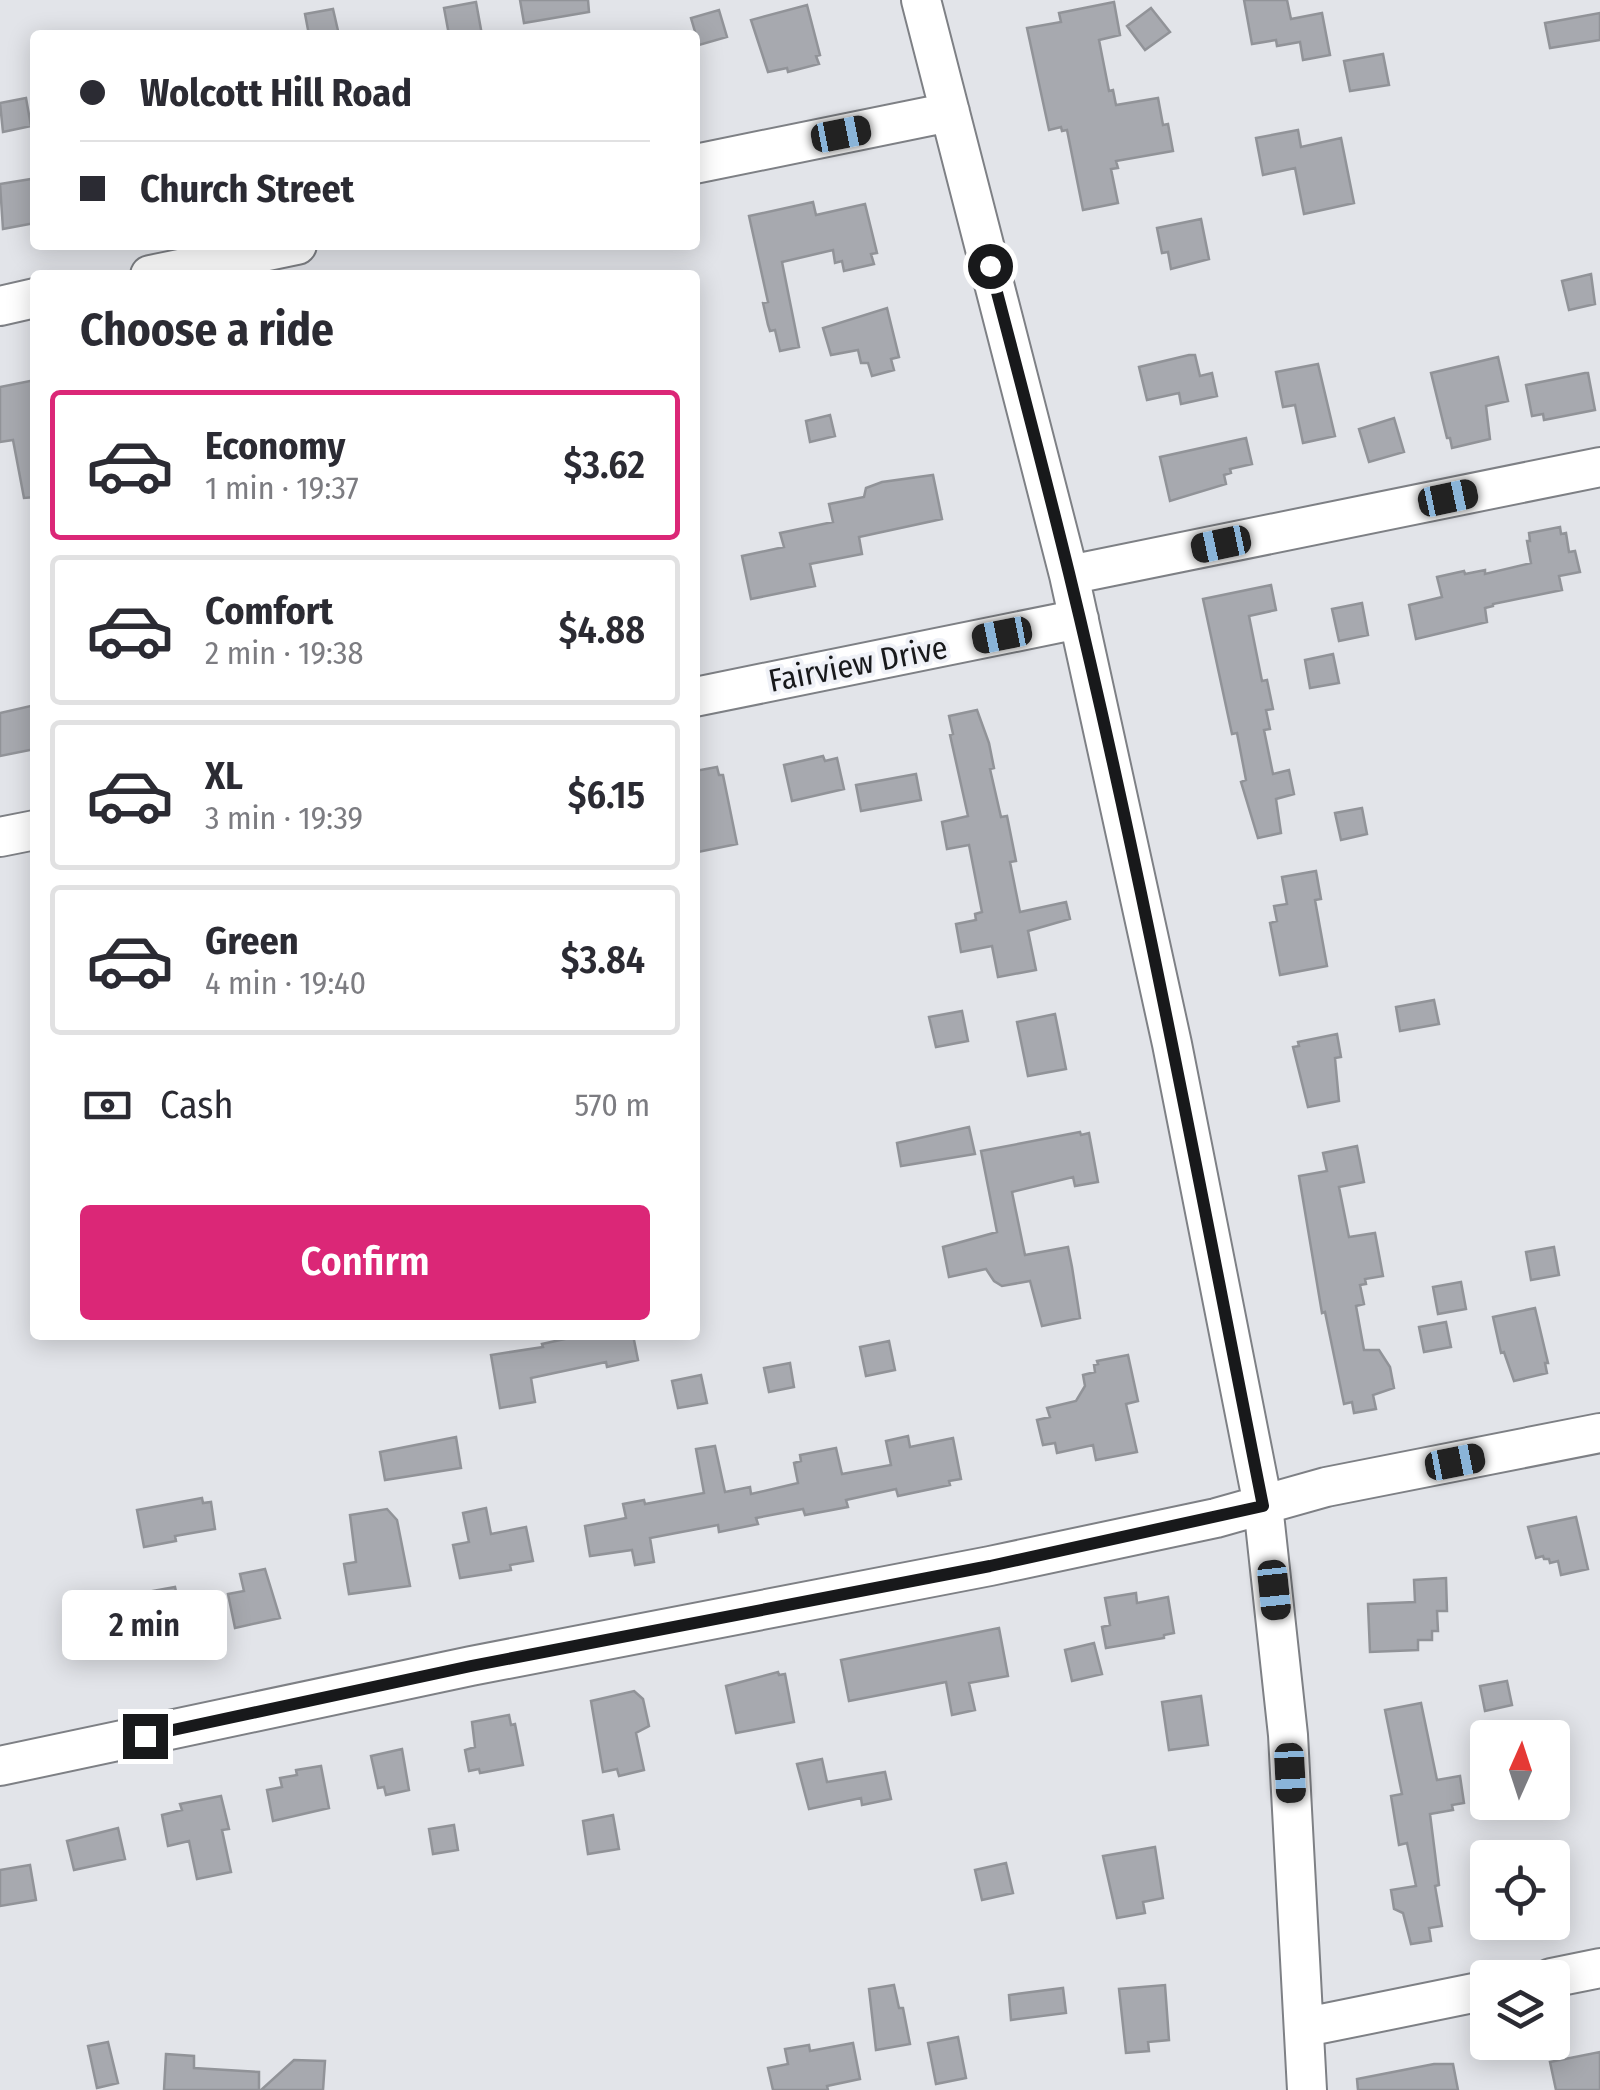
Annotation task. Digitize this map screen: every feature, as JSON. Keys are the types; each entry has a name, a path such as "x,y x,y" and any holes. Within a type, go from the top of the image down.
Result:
{"street":[{"path":"922,0 1079,619 1176,1063 1263,1506 1288,1735 1306,2027 1305,2090"},
{"path":"700,163 950,112"},
{"path":"174,270 272,250"},
{"path":"0,306 30,299"},
{"path":"1069,575 1600,467"},
{"name":"Fairview Drive","path":"700,696 1079,619"},
{"path":"0,837 30,831"},
{"path":"0,1766 471,1666 990,1566 1263,1506 1326,1487 1600,1433"},
{"path":"1570,1974 1600,1968"},
{"path":"1306,2027 1470,1994"}],"building":[{"path":"520,0 588,0 589,12 524,23"},
{"path":"1244,0 1287,0 1291,19 1322,13 1330,55 1303,60 1300,42 1277,46 1276,40 1252,44"},
{"path":"476,2 481,30 448,30 444,8"},
{"path":"1114,2 1120,35 1099,40 1109,91 1113,90 1116,105 1158,98 1173,151 1116,161 1118,168 1111,169 1118,203 1083,210 1067,130 1049,130 1027,28 1061,22 1059,13"},
{"path":"807,5 819,64 788,72 787,68 768,72 751,20"},
{"path":"1151,8 1170,32 1145,50 1127,26"},
{"path":"333,9 338,30 308,30 305,14"},
{"path":"719,10 727,37 700,45 700,30 695,30 691,18"},
{"path":"1600,13 1600,40 1550,48 1545,23"},
{"path":"1383,54 1389,85 1350,91 1344,61"},
{"path":"26,98 30,126 3,132 0,103"},
{"path":"1298,130 1301,147 1341,138 1354,203 1304,214 1295,168 1263,175 1256,138"},
{"path":"30,179 30,224 3,229 0,184"},
{"path":"813,202 816,215 865,204 877,253 871,254 874,264 844,271 842,261 835,263 833,250 782,262 799,347 780,351 775,330 770,331 768,325 763,303 768,302 749,216"},
{"path":"1201,219 1209,259 1171,269 1168,252 1162,253 1157,228"},
{"path":"1591,274 1595,304 1569,310 1562,281"},
{"path":"887,308 899,357 891,359 894,370 872,376 868,363 861,363 858,350 831,355 823,328"},
{"path":"1195,355 1200,376 1212,373 1217,396 1181,404 1179,393 1147,400 1139,367"},
{"path":"1498,357 1508,401 1486,406 1490,439 1452,448 1431,373"},
{"path":"1318,364 1335,436 1303,443 1295,405 1283,407 1276,372"},
{"path":"1588,373 1595,410 1544,420 1543,414 1532,416 1526,385"},
{"path":"30,381 30,497 24,498 13,440 0,442 0,387"},
{"path":"830,415 835,436 810,442 806,421"},
{"path":"1394,418 1404,452 1369,462 1359,429"},
{"path":"1246,438 1252,464 1230,469 1231,473 1224,475 1226,484 1170,501 1160,457"},
{"path":"933,475 942,519 859,537 862,554 810,564 815,586 751,599 742,556 784,547 780,533 833,522 829,504 864,497 866,488"},
{"path":"1560,527 1561,534 1566,533 1569,552 1575,551 1580,572 1559,576 1562,590 1493,604 1485,608 1487,622 1416,639 1409,605 1442,597 1437,577 1464,571 1465,574 1485,570 1485,574 1531,563 1529,533"},
{"path":"1271,585 1276,610 1249,616 1262,681 1267,680 1273,709 1266,710 1270,729 1264,730 1273,774 1289,770 1294,794 1276,799 1281,833 1258,838 1241,782 1246,780 1237,733 1232,734 1203,599"},
{"path":"1362,603 1368,635 1339,641 1332,609"},
{"path":"1333,654 1339,683 1310,688 1305,660"},
{"path":"30,706 30,750 0,756 0,713"},
{"path":"977,710 989,743 994,768 990,769 1001,817 1007,816 1016,861 1010,862 1020,912 1066,902 1070,919 1028,931 1036,970 998,977 992,946 961,952 956,924 976,920 975,914 982,912 969,845 947,849 942,822 968,816 949,716"},
{"path":"823,756 825,761 837,758 844,789 792,801 784,765"},
{"path":"717,767 719,775 723,775 737,844 700,852 700,770"},
{"path":"916,774 921,800 861,811 856,785"},
{"path":"1362,808 1367,834 1341,840 1335,813"},
{"path":"1316,871 1321,899 1315,900 1327,966 1280,975 1270,923 1277,921 1274,906 1287,904 1282,877"},
{"path":"1434,1000 1439,1024 1400,1031 1396,1007"},
{"path":"962,1011 968,1041 936,1047 929,1017"},
{"path":"1055,1014 1066,1069 1028,1076 1017,1022"},
{"path":"1337,1034 1341,1057 1335,1058 1339,1101 1308,1107 1293,1047 1299,1046 1298,1042"},
{"path":"969,1127 975,1154 901,1166 897,1143"},
{"path":"1089,1133 1098,1182 1075,1186 1073,1177 1012,1192 1025,1255 1068,1247 1080,1318 1042,1326 1030,1281 1002,1286 986,1269 949,1277 943,1247 997,1232 981,1151"},
{"path":"1357,1146 1364,1182 1339,1187 1349,1237 1375,1233 1383,1276 1365,1279 1366,1284 1360,1285 1364,1304 1356,1306 1364,1350 1379,1350 1390,1367 1394,1388 1373,1395 1376,1409 1354,1413 1352,1402 1344,1404 1325,1312 1322,1313 1299,1176 1327,1171 1323,1153"},
{"path":"1554,1247 1559,1275 1531,1280 1526,1252"},
{"path":"1461,1282 1466,1309 1438,1314 1433,1287"},
{"path":"1535,1308 1547,1373 1514,1381 1504,1352 1501,1353 1493,1317"},
{"path":"1446,1322 1451,1347 1424,1352 1419,1327"},
{"path":"560,1340 634,1340 638,1360 607,1367 606,1362 531,1378 535,1402 500,1408 491,1355 543,1347 542,1344"},
{"path":"889,1341 895,1370 866,1376 860,1347"},
{"path":"1128,1355 1138,1401 1126,1404 1137,1452 1096,1460 1093,1445 1057,1453 1055,1443 1043,1445 1037,1420 1050,1417 1047,1408 1076,1401 1085,1386 1083,1375 1095,1372 1097,1361"},
{"path":"790,1363 794,1387 769,1392 764,1368"},
{"path":"701,1375 707,1403 678,1408 672,1381"},
{"path":"908,1436 910,1447 953,1438 961,1479 898,1496 896,1489 846,1500 848,1507 805,1515 803,1509 756,1518 758,1524 719,1532 718,1525 650,1538 654,1562 635,1565 632,1550 590,1556 585,1526 626,1518 623,1504 704,1493 696,1449 715,1446 725,1492 750,1487 751,1494 798,1483 794,1463 801,1461 800,1455 836,1448 842,1474 891,1465 886,1441"},
{"path":"456,1437 461,1468 385,1480 380,1452"},
{"path":"202,1498 203,1503 211,1502 215,1529 175,1536 176,1541 144,1547 137,1510"},
{"path":"486,1508 491,1534 526,1527 533,1561 510,1565 511,1570 460,1578 453,1545 469,1542 463,1513"},
{"path":"387,1509 397,1520 410,1586 349,1594 344,1564 356,1562 350,1515"},
{"path":"1576,1517 1588,1569 1561,1575 1558,1561 1550,1563 1543,1556 1536,1558 1528,1527"},
{"path":"265,1569 280,1618 235,1628 228,1594 244,1591 240,1574"},
{"path":"1446,1578 1447,1611 1437,1611 1438,1631 1432,1631 1432,1640 1418,1640 1418,1650 1370,1652 1368,1604 1415,1602 1414,1580"},
{"path":"175,1587 187,1642 127,1652 122,1626 139,1624 136,1594"},
{"path":"1136,1593 1137,1603 1168,1597 1174,1633 1106,1648 1102,1627 1110,1625 1105,1598"},
{"path":"999,1628 1008,1676 969,1683 975,1710 952,1715 946,1682 849,1701 841,1660"},
{"path":"1094,1643 1102,1674 1072,1681 1065,1650"},
{"path":"778,1672 785,1674 794,1722 736,1733 726,1686"},
{"path":"1507,1681 1512,1705 1485,1711 1480,1686"},
{"path":"634,1691 643,1699 649,1726 636,1733 644,1770 619,1776 617,1769 603,1772 591,1701"},
{"path":"1201,1696 1208,1745 1169,1750 1162,1702"},
{"path":"1421,1703 1437,1780 1460,1776 1464,1803 1452,1805 1453,1810 1430,1814 1442,1926 1429,1928 1431,1941 1411,1944 1403,1913 1394,1909 1391,1890 1416,1886 1407,1843 1399,1845 1391,1796 1402,1794 1385,1710"},
{"path":"509,1715 511,1725 515,1724 523,1765 480,1773 479,1769 469,1771 465,1750 475,1747 472,1722"},
{"path":"402,1749 409,1790 386,1795 384,1787 378,1788 371,1756"},
{"path":"822,1759 827,1782 885,1772 891,1799 862,1805 861,1798 809,1809 797,1764"},
{"path":"321,1766 329,1808 273,1821 267,1790 282,1787 280,1778 297,1775 296,1770"},
{"path":"221,1796 229,1829 222,1830 231,1872 197,1879 189,1841 168,1846 162,1815 182,1810 180,1804"},
{"path":"613,1815 619,1849 588,1854 583,1821"},
{"path":"454,1825 458,1850 433,1854 429,1829"},
{"path":"118,1828 125,1859 74,1870 67,1841"},
{"path":"1155,1847 1163,1898 1143,1902 1145,1913 1117,1918 1103,1856"},
{"path":"1006,1863 1013,1893 982,1900 975,1870"},
{"path":"30,1865 36,1900 0,1906 0,1870"},
{"path":"894,1985 910,2044 876,2050 869,1989"},
{"path":"1165,1985 1169,2040 1148,2042 1149,2051 1126,2053 1119,1989"},
{"path":"1063,1988 1066,2013 1011,2020 1009,1995"},
{"path":"958,2037 966,2078 936,2084 928,2043"},
{"path":"108,2042 118,2083 97,2088 88,2046"},
{"path":"853,2043 860,2079 827,2086 828,2090 773,2090 768,2068 788,2064 785,2049 809,2045 810,2051"},
{"path":"1600,2052 1600,2090 1556,2090 1550,2062"},
{"path":"166,2054 194,2056 194,2068 259,2072 259,2090 164,2090"},
{"path":"294,2060 325,2061 323,2090 261,2090"},
{"path":"1453,2064 1458,2090 1358,2090 1357,2079"}],"route":[{"path":"145,1736 471,1666 990,1566 1263,1506 1128,842 1069,575 990,266"}]}
